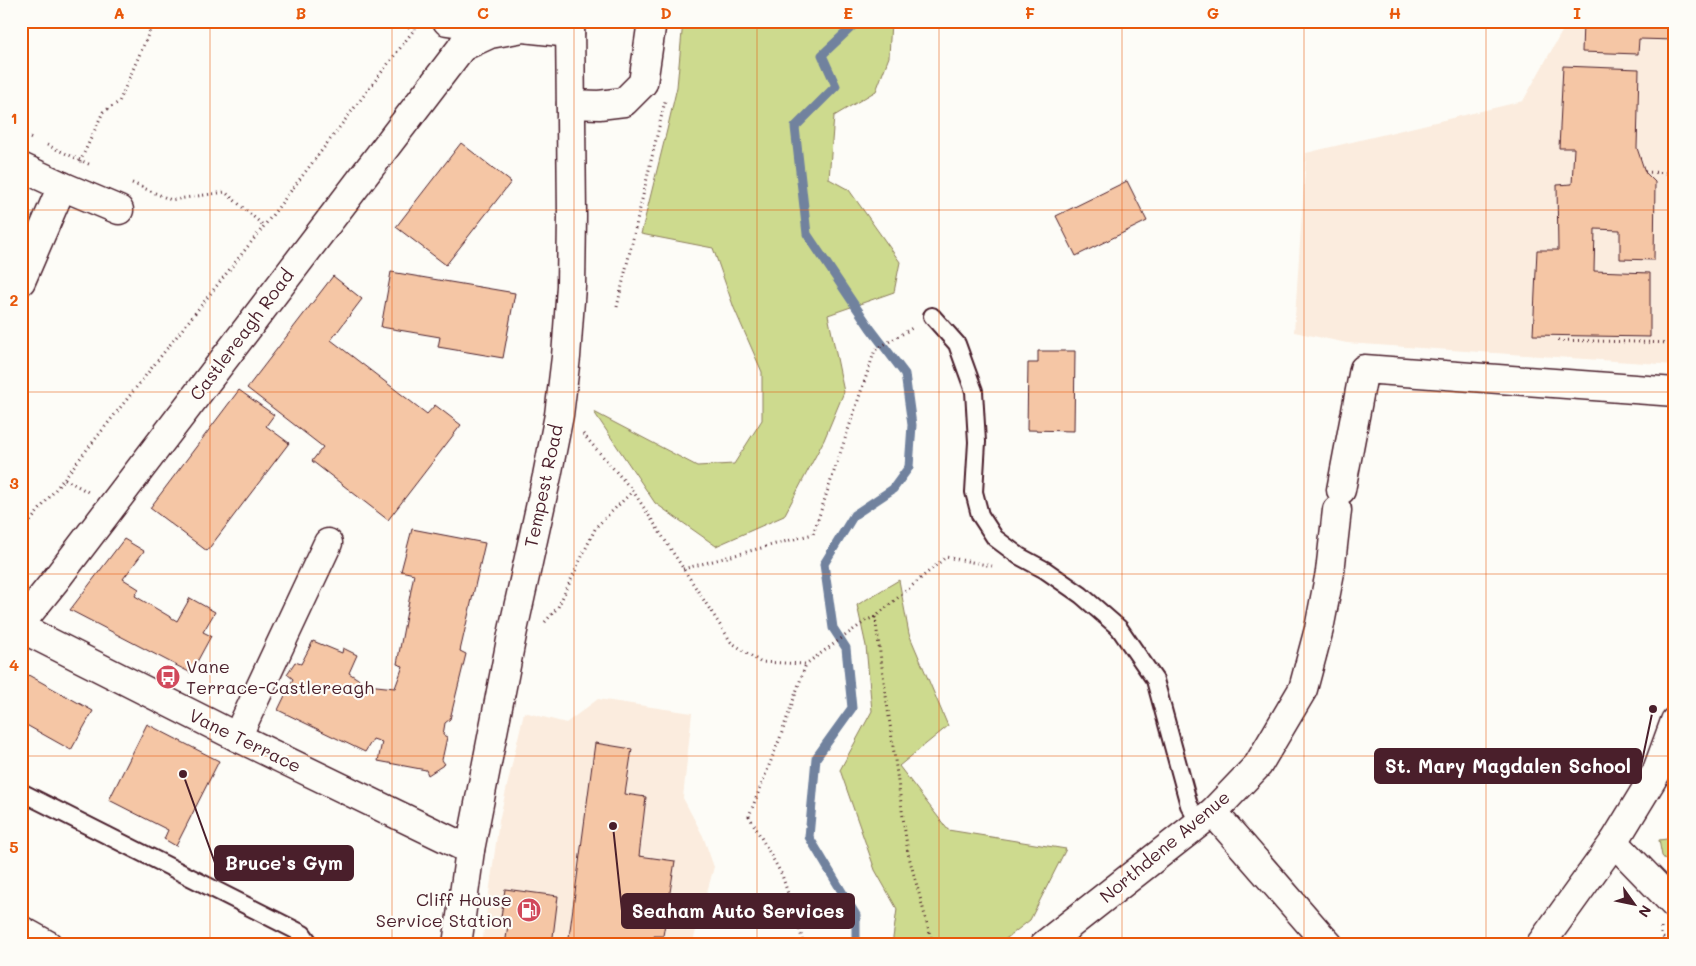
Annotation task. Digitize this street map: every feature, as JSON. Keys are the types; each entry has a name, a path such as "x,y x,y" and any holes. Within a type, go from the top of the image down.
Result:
{"street":[{"path":"571,104 599,105 624,102 643,83 652,21"},
{"name":"Tempest Road","path":"458,945 470,850 512,635 559,415 566,357 572,217 570,27"},
{"name":"Castlereagh Road","path":"21,623 54,582 462,28 490,34 523,28 570,27"},
{"path":"21,167 119,210"},
{"path":"21,281 65,187"},
{"name":"Northdene Avenue","path":"1044,945 1206,817 1258,765 1303,689 1319,629 1330,572 1339,500 1364,369 1675,392"},
{"path":"236,737 328,543"},
{"name":"Vane Terrace","path":"21,628 236,737 470,850"},
{"path":"1540,945 1614,842 1656,773 1675,721"},
{"path":"1206,817 1317,941"},
{"path":"1614,842 1668,913"},
{"path":"21,930 48,945"}],"lane":[{"path":"932,316 958,344 974,391 977,442 974,492 980,515 994,538 1081,595 1119,628 1155,680 1189,806 1206,817"},
{"path":"21,792 303,934 311,945"}],"path":[{"path":"65,187 103,112 118,102 154,21"},
{"path":"395,21 413,30"},
{"path":"21,533 264,226 420,21"},
{"path":"617,307 664,107"},
{"path":"21,134 96,167"},
{"path":"1645,172 1675,173"},
{"path":"128,181 171,200 225,192 264,226"},
{"path":"683,570 813,534 875,350 932,316"},
{"path":"1558,340 1675,343"},
{"path":"583,434 633,491 731,642 760,662 806,664"},
{"path":"65,479 96,497"},
{"path":"512,635 536,634 558,607 596,527 633,491"},
{"path":"802,945 803,941 782,875 750,816 806,664 867,620 875,617 946,557"},
{"path":"875,617 908,853 933,945"},
{"path":"1668,913 1662,935 1669,945"}],"shaded area":[{"path":"1564,21 1675,21 1675,365 1347,343 1294,332 1306,153 1523,101 1564,28"},
{"path":"598,699 692,713 683,798 703,836 714,867 692,945 482,945 499,821 524,712 566,723"}],"green space":[{"path":"683,21 891,21 889,57 876,91 834,116 829,179 849,190 900,262 894,292 828,315 844,392 824,440 784,516 716,546 655,503 594,412 697,466 734,464 762,420 762,372 734,308 713,248 641,234 677,87"},
{"path":"899,580 909,634 948,726 899,766 948,830 1066,849 1030,920 998,945 892,945 897,909 875,870 840,770 872,711 866,646 857,605"},
{"path":"1675,838 1675,871 1662,856 1659,840"}],"building":[{"path":"1583,21 1675,21 1675,40 1639,39 1638,54 1582,52"},
{"path":"1563,66 1639,69 1637,148 1645,172 1655,182 1654,260 1620,259 1620,230 1595,229 1594,271 1650,273 1650,337 1533,335 1537,250 1558,250 1557,185 1572,184 1574,148 1559,148"},
{"path":"461,143 511,182 446,265 396,227"},
{"path":"1127,181 1147,221 1076,256 1056,216"},
{"path":"391,272 515,293 503,358 438,347 440,337 381,327"},
{"path":"333,276 362,299 331,340 427,414 435,405 461,425 388,520 312,461 323,447 247,388"},
{"path":"1038,351 1075,351 1074,431 1027,430 1028,363 1038,363"},
{"path":"239,390 274,415 266,426 289,443 207,551 150,508"},
{"path":"412,529 485,543 460,651 466,654 450,719 445,723 443,735 447,737 442,760 445,764 428,775 426,770 378,761 382,742 373,739 365,752 278,710 293,679 287,674 295,662 301,664 313,641 342,653 343,648 357,655 349,673 367,685 395,688 403,666 397,664 414,574 401,571"},
{"path":"124,539 144,551 123,579 139,589 135,596 177,621 190,598 215,612 203,632 211,636 191,673 70,610"},
{"path":"23,672 93,711 71,750 21,722 21,675"},
{"path":"147,724 219,761 176,846 164,839 168,830 109,800"},
{"path":"595,743 632,749 625,794 646,797 639,856 675,861 663,936 654,936 652,945 568,945"},
{"name":"Cliff House Service Station","path":"505,889 558,896 552,945 505,945 508,925 500,924"}],"waterway":[{"path":"856,945 856,915 809,837 816,758 852,708 846,648 833,628 824,564 854,515 893,489 909,467 912,425 905,374 870,328 807,234 795,127 836,86 822,55 858,21"}],"place":[{"name":"Vane Terrace-Castlereagh","path":"168,677"},
{"name":"St. Mary Magdalen School","path":"1653,709"},
{"name":"Bruce's Gym","path":"183,774"},
{"name":"Seaham Auto Services","path":"613,826"},
{"name":"Cliff House Service Station","path":"529,910"}]}
